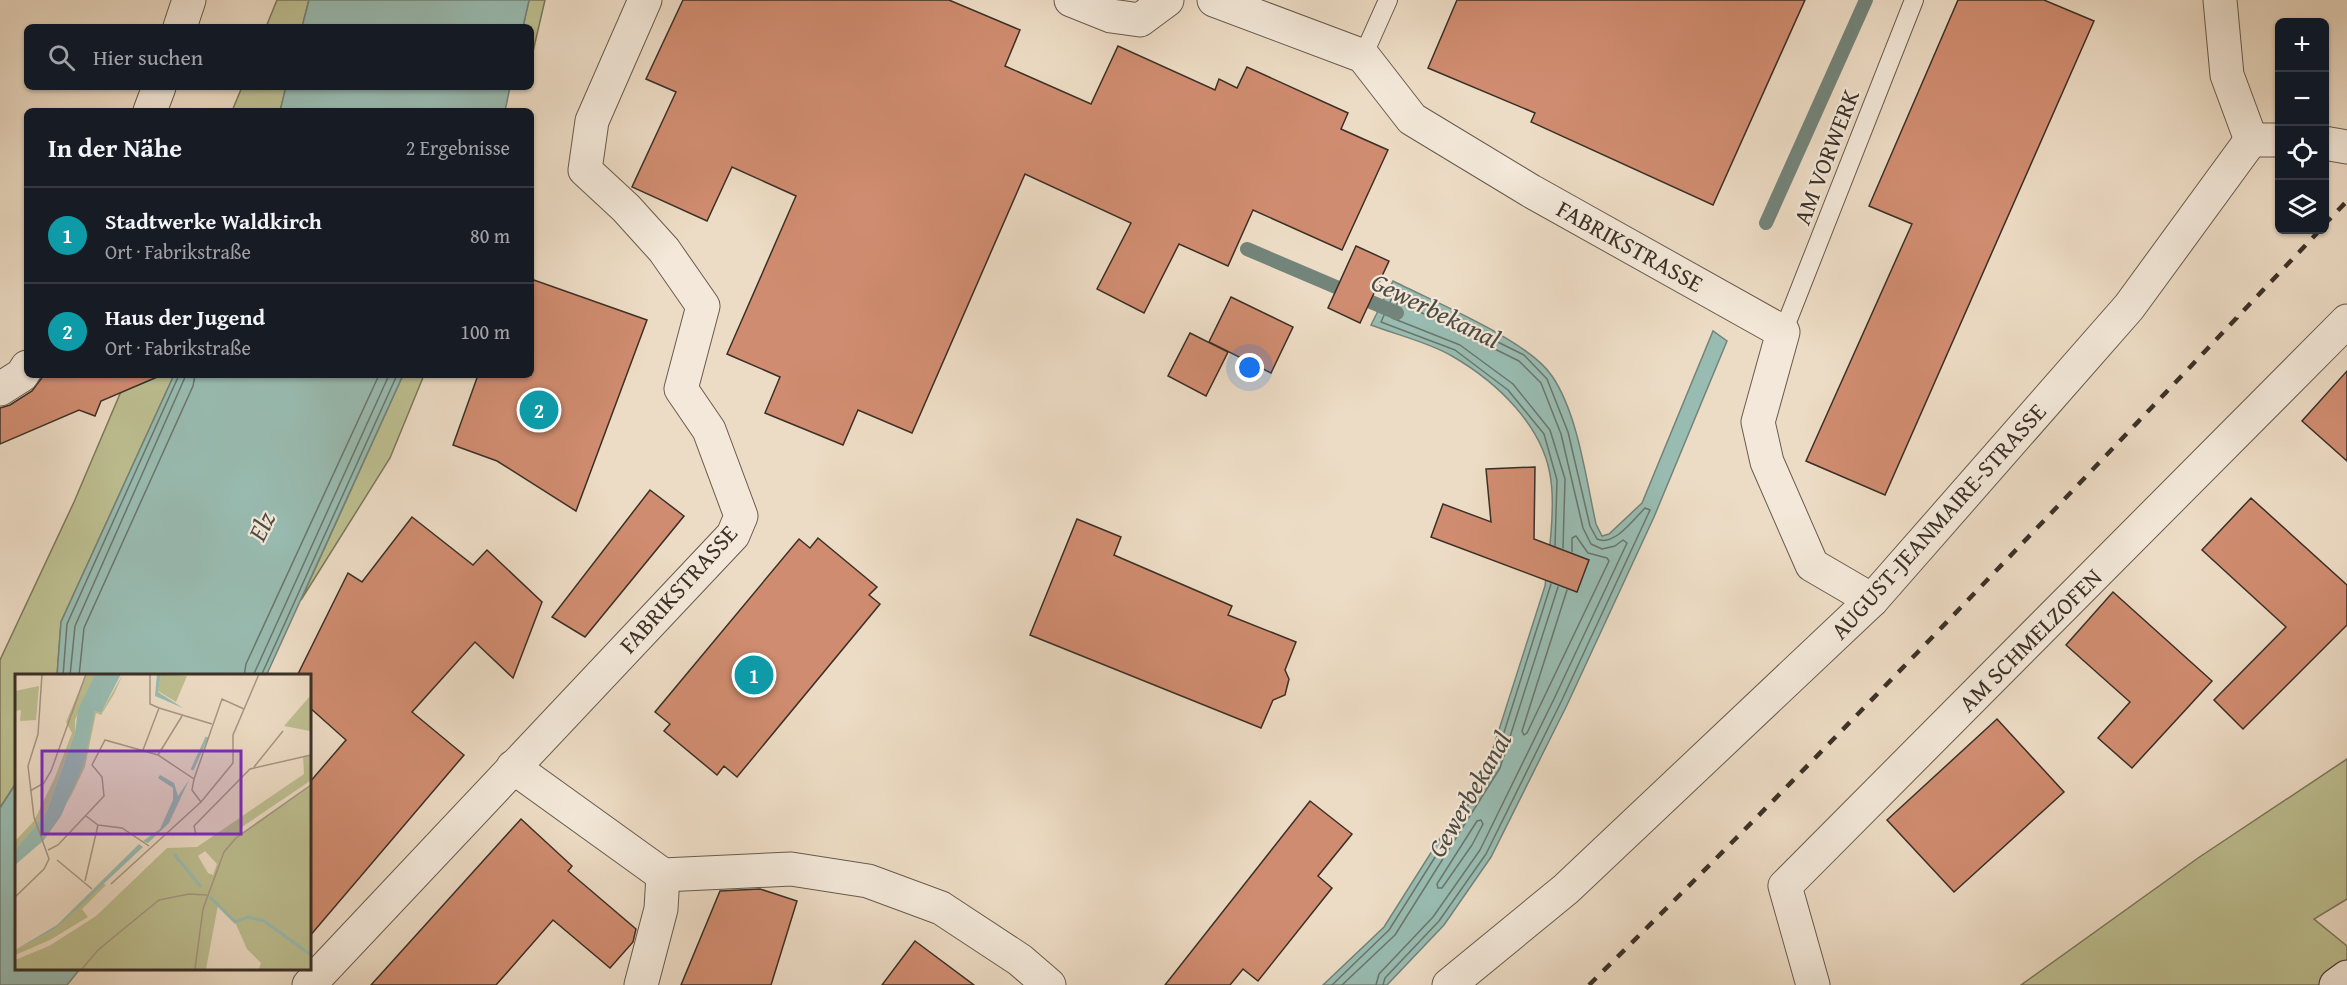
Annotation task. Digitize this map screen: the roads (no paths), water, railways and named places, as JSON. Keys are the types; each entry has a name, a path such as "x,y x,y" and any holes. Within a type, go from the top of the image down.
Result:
{"street":[{"path":"181,24 189,0"},
{"name":"FABRIKSTRASSE","path":"309,985 733,535 741,516 709,430 681,389 703,306 664,250 626,208 585,170 592,121 645,0"},
{"path":"1071,0 1112,16 1140,20 1167,0"},
{"path":"1214,0 1363,56"},
{"name":"AUGUST-JEANMAIRE-STRASSE","path":"1449,985 1566,889 1872,600 2129,307 2265,140 2227,75 2220,0"},
{"name":"FABRIKSTRASSE","path":"1363,56 1412,119 1542,197 1783,332"},
{"path":"151,108 158,90"},
{"path":"2329,144 2347,147"},
{"name":"AM SCHMELZOFEN","path":"1813,985 1785,886 2347,321"},
{"path":"1783,332 1758,422 1767,462 1812,565 1872,600"},
{"path":"0,389 24,372"},
{"path":"513,767 663,875 791,869 868,881 941,908 1020,960 1049,985"},
{"path":"641,985 661,909 663,875"},
{"path":"2336,985 2347,976"}],"lane":[{"path":"1363,56 1388,0"},
{"name":"AM VORWERK","path":"1783,332 1914,0"}],"water":[{"path":"309,0 529,0 524,24 303,24"},
{"path":"285,90 509,90 506,108 281,108"},
{"path":"1393,281 1502,336 1540,362 1552,376 1561,391 1575,428 1596,524 1602,536 1609,534 1642,503 1713,331 1727,341 1654,517 1567,705 1491,857 1444,925 1387,985 1323,985 1384,927 1489,761 1545,586 1550,547 1551,481 1547,461 1529,425 1502,393 1452,356 1371,325"},
{"name":"Elz","path":"173,378 402,378 267,674 57,674 61,622"},
{"path":"15,785 15,970 79,970 67,985 0,985 0,808"}],"waterway":[{"name":"Gewerbekanal","path":"1766,223 1866,0"},
{"name":"Gewerbekanal","path":"1247,249 1397,313"}],"railway":[{"path":"2329,220 2347,201"},
{"path":"1589,985 1867,705 2316,234"}],"place":[{"name":"Haus der Jugend","path":"539,410"},
{"name":"Stadtwerke Waldkirch","path":"754,675"}]}
